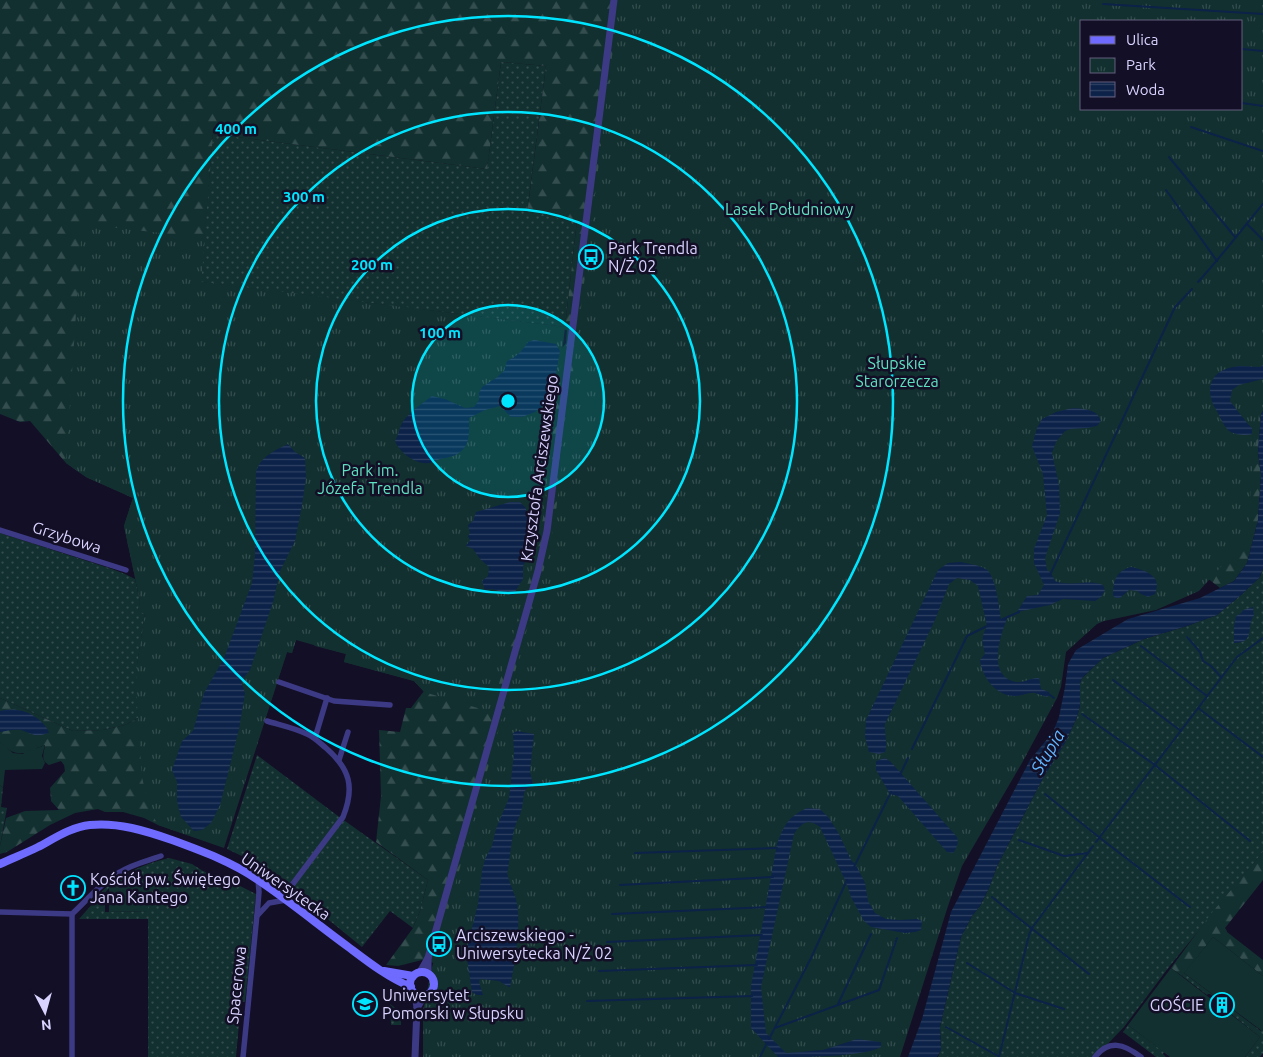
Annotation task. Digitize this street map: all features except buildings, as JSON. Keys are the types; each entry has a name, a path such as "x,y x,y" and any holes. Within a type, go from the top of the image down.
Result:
{"main road":[{"name":"Uniwersytecka","path":"0,864 38,847 67,831 90,825 106,824 143,830 222,859 258,879 366,960 413,990"},
{"name":"Uniwersytecka","path":"382,971 420,974"},
{"path":"420,974 431,976 434,983 432,991 425,995 418,995 413,990 411,979 420,974"}],"street":[{"name":"Krzysztofa Arciszewskiego","path":"420,974 428,958 538,571 547,531 614,0"},
{"name":"Grzybowa","path":"0,530 126,570"},
{"path":"279,682 339,702 390,705"},
{"path":"315,738 327,698"},
{"path":"257,916 269,903 284,899 343,816 350,791 347,776 339,760 315,738 301,731 267,721"},
{"path":"339,760 348,732"},
{"path":"0,912 72,914 121,871 161,856"},
{"name":"Spacerowa","path":"243,1057 257,916 258,879"},
{"path":"72,914 72,1057"},
{"path":"413,990 417,1008 416,1057"},
{"path":"417,1008 425,995"},
{"path":"1095,1057 1106,1046 1114,1045 1126,1048 1140,1057"}],"green space":[{"name":"Lasek Południowy","path":"0,0 1101,0 1083,20 1080,20 1081,110 434,963 422,960 398,966 386,965 413,928 420,911 428,880 376,842 381,796 379,730 400,732 406,708 411,708 424,691 414,681 344,662 346,654 315,646 299,629 292,653 287,652 223,847 158,825 144,818 123,812 105,812 98,809 75,813 50,825 7,852 0,854 6,818 25,811 59,810 51,801 50,788 65,771 61,761 49,765 44,761 45,745 37,748 36,751 16,753 0,742 0,698 73,731 103,730 125,725 138,718 137,666 145,613 138,612 140,601 124,526 133,498 86,477 66,463 30,421 20,422 0,414","holes":["501,62 546,66 527,214 577,220 565,327 201,282 213,134 487,169","458,316 567,330 566,343 560,351"]},
{"name":"Słupskie Starorzecza","path":"619,0 1263,0 1263,407 1259,413 1253,460 1248,537 1199,591 1156,610 1097,624 1066,652 1061,687 1057,698 1022,763 962,866 900,1057 423,1057 423,1011 432,967 549,551 562,465 559,464 569,380 572,381"},
{"path":"501,62 546,66 527,213 577,220 565,327 200,282 213,134 487,169"},
{"name":"Park im. Józefa Trendla","path":"82,224 205,238 201,282 565,327 543,518 534,561 491,712 424,692 414,681 344,662 346,654 296,640 292,653 287,652 224,848 158,825 153,814 142,777 136,687 137,666 145,613 138,612 140,601 124,526 133,498 86,477 66,463"},
{"path":"1263,379 1263,411 1261,414 1258,452 1261,475 1258,520 1247,563 1234,581 1220,588 1198,571"},
{"path":"0,533 112,569 135,579 140,601 138,611 145,613 137,666 138,718 125,725 103,730 73,731 0,698"},
{"path":"1263,568 1263,852 1169,967 1124,1027 1095,1057 938,1057 941,1049 940,1027 961,937 972,916 980,906 997,866 1043,778 1066,741 1080,706 1080,683 1082,678 1103,658 1144,639 1217,615 1260,577"},
{"path":"0,742 13,753 23,754 28,750 35,751 37,748 45,745 42,756 45,763 42,769 5,770 3,788 0,785"},
{"path":"257,755 428,880 420,911 413,928 390,911 362,947 261,865 227,849"},
{"path":"0,785 3,788 1,807 7,808 0,846"},
{"path":"1263,852 1263,880 1225,928 1227,932 1263,960 1263,976 1213,937 1182,976 1171,968 1210,915"},
{"path":"169,858 192,864 203,871 226,879 256,894 245,1002 241,1002 236,1057 148,1057 148,919 79,919 94,902 105,895 105,912 148,911 148,886 109,888 105,893 102,894 101,892 116,880 133,871 150,863"},
{"path":"148,886 148,911 109,912 109,888"},
{"path":"1213,937 1263,976 1262,1031 1184,973"},
{"path":"1171,968 1260,1037 1245,1057 1170,1057 1128,1025"},
{"path":"1184,973 1261,1031 1263,1029 1263,1053 1260,1057 1245,1057 1260,1037 1226,1010 1227,1008 1210,994 1207,995 1182,976"},
{"path":"390,1004 401,1012 401,1025 391,1025"},
{"path":"1128,1025 1164,1052 1163,1054 1166,1057 1156,1057 1123,1032"}],"water":[{"path":"534,340 556,344 560,351 556,374 543,405 535,412 522,417 511,417 500,406 485,410 469,418 468,439 461,452 432,463 414,460 397,445 395,441 401,425 415,409 432,396 445,399 465,408 474,407 479,400 479,393 482,387 504,371 507,361 519,353 528,342"},
{"path":"1263,365 1263,379 1239,385 1232,390 1230,401 1252,428 1252,434 1232,433 1225,427 1212,401 1210,388 1212,382 1219,372 1225,369 1239,366 1260,367"},
{"path":"1073,408 1094,412 1101,421 1097,426 1065,431 1056,442 1052,453 1059,485 1060,513 1045,558 1047,570 1055,581 1061,583 1097,583 1103,585 1105,590 1101,597 1095,601 1063,599 1050,605 1017,612 1027,596 1038,595 1044,585 1034,563 1034,549 1047,515 1043,474 1032,446 1037,428 1042,419 1056,412"},
{"name":"Słupia","path":"1263,411 1263,568 1260,577 1217,615 1144,639 1103,658 1082,678 1080,683 1080,706 1066,741 1043,778 997,866 980,906 972,916 961,937 940,1027 941,1050 937,1057 908,1057 922,1019 951,912 1030,760 1053,732 1059,717 1068,664 1076,650 1128,619 1200,598 1234,581 1247,563 1258,520 1261,475 1258,452 1261,414"},
{"path":"288,444 295,452 305,458 306,478 295,541 280,571 273,602 250,670 241,681 245,693 239,729 220,805 211,823 202,830 194,831 181,817 177,801 177,782 172,770 182,741 193,731 204,693 224,658 252,583 255,555 256,472 258,466 273,452"},
{"path":"510,502 520,502 526,508 526,513 531,519 533,529 533,540 523,566 523,579 513,595 492,589 485,590 482,581 488,576 489,567 473,549 466,546 470,540 468,525 473,521 476,512"},
{"path":"961,562 987,570 995,586 1001,619 1008,616 998,652 1000,670 1004,676 1016,682 1039,678 1041,689 1049,692 1050,695 1047,697 1033,693 1018,696 1009,695 997,690 987,680 980,660 985,654 983,640 987,626 978,586 970,580 957,578 949,584 935,620 885,724 885,752 879,754 869,752 865,736 866,720 938,570 948,563"},
{"path":"1131,567 1147,572 1155,578 1157,588 1155,594 1148,597 1137,591 1129,590 1120,598 1113,596 1116,577 1122,571"},
{"path":"1253,607 1254,615 1248,637 1241,642 1234,643 1236,616 1243,610"},
{"path":"0,711 22,711 31,715 44,724 49,733 37,735 21,730 0,732"},
{"path":"517,731 534,734 530,771 533,785 527,788 524,793 521,810 514,830 507,873 518,909 516,954 510,987 499,981 480,979 479,982 483,995 477,995 472,992 467,959 468,944 478,904 485,859 492,846 496,829 509,798 514,753 513,733"},
{"path":"885,758 891,762 957,837 958,842 953,853 947,852 898,796 890,794 876,770 876,761"},
{"path":"807,808 820,809 829,818 865,883 868,901 875,913 886,919 917,919 922,921 921,930 905,933 871,927 864,921 851,897 846,882 820,827 812,823 805,823 794,834 761,987 766,1033 786,1053 823,1050 857,1039 881,1042 881,1047 861,1053 832,1056 778,1057 751,1028 751,986 777,844 791,818"}],"waterway":[{"path":"1103,4 1263,14"},
{"path":"1243,49 1263,51"},
{"path":"1243,103 1263,106"},
{"path":"1191,127 1263,151"},
{"path":"1169,157 1235,237"},
{"path":"1166,190 1217,261"},
{"path":"1198,282 1263,204"},
{"path":"1247,224 1263,240"},
{"path":"1050,575 1175,307 1192,289"},
{"path":"1003,619 1019,612"},
{"path":"912,749 967,636 989,625"},
{"path":"1187,637 1200,652 1203,661 1211,666 1221,677"},
{"path":"1096,842 1237,657 1263,638"},
{"path":"1141,646 1207,696"},
{"path":"1113,680 1181,731"},
{"path":"1050,695 1054,698"},
{"path":"1198,708 1263,757"},
{"path":"1082,714 1155,765 1250,841"},
{"path":"900,775 908,758"},
{"path":"854,867 891,792"},
{"path":"1045,794 1190,907"},
{"path":"1019,840 1064,856 1088,853"},
{"path":"999,1057 1032,928 1093,846"},
{"path":"635,853 777,848"},
{"path":"620,885 773,877"},
{"path":"769,1039 811,958 847,880"},
{"path":"992,897 1089,974"},
{"path":"612,914 767,907"},
{"path":"838,1004 871,934"},
{"path":"607,942 762,935"},
{"path":"775,1028 879,990 897,938"},
{"path":"967,963 1015,993 1064,1009"},
{"path":"599,971 757,965"},
{"path":"587,1001 752,996"},
{"path":"946,1027 998,1056"},
{"path":"760,1057 767,1043"}],"place":[{"name":"Park Trendla N/Ż 02","path":"591,257"},
{"name":"Kościół pw. Świętego Jana Kantego","path":"73,888"},
{"name":"Arciszewskiego - Uniwersytecka N/Ż 02","path":"439,944"},
{"name":"Uniwersytet Pomorski w Słupsku","path":"365,1004"},
{"name":"GOŚCIE","path":"1222,1005"}]}
